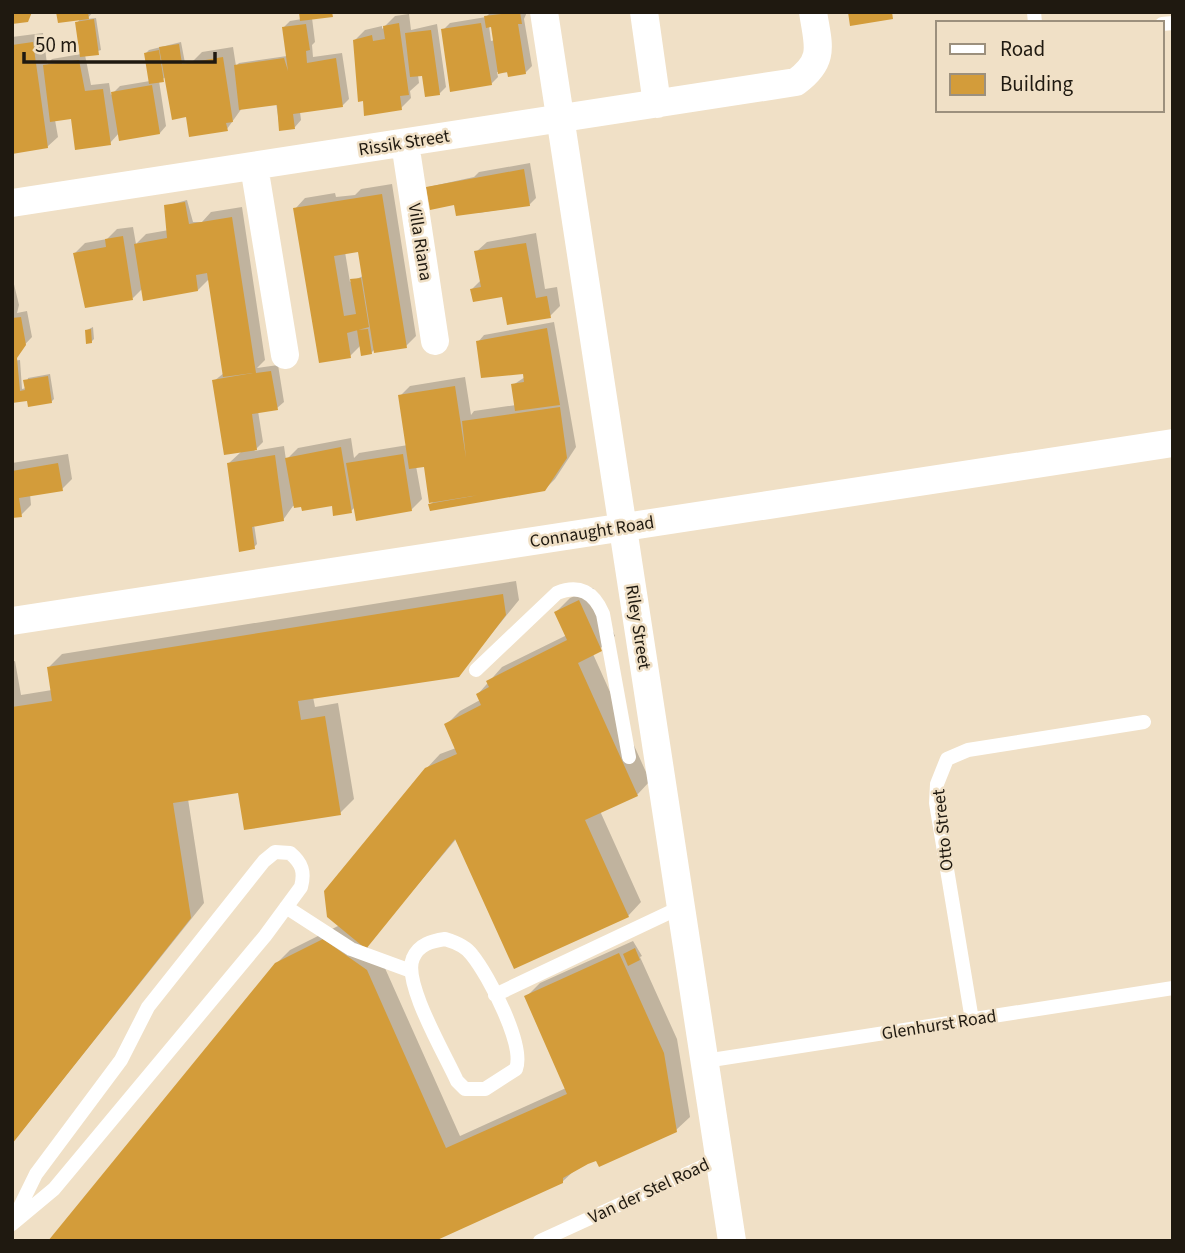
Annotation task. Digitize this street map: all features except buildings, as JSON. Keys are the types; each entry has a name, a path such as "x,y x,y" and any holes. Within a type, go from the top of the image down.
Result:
{"street":[{"name":"Riley Street","path":"544,12 732,1241"},
{"path":"644,12 657,104"},
{"name":"Rissik Street","path":"12,203 796,82 810,72 816,62 818,51 813,12"},
{"name":"Villa Riana","path":"405,143 435,341"},
{"path":"254,166 285,355"},
{"name":"Connaught Road","path":"12,621 1173,443"}],"lane":[{"path":"477,670 557,593 574,588 585,591 597,600 603,614 628,757"},
{"path":"620,709 650,705"},
{"name":"Otto Street","path":"972,1020 936,803 937,784 947,759 968,750 1144,722"},
{"path":"282,850 295,858 304,877 301,887 286,907 54,1189 12,1223 36,1174 121,1060 148,1007 264,861 282,850"},
{"path":"286,907 351,949 411,971"},
{"path":"495,995 681,907"},
{"path":"445,939 458,943 471,953 495,995 519,1050 519,1060 508,1077 485,1089 465,1089 452,1069 412,983 411,971 412,959 419,947 445,939"},
{"name":"Glenhurst Road","path":"705,1061 1173,988"},
{"name":"Van der Stel Road","path":"540,1241 719,1159"}]}
